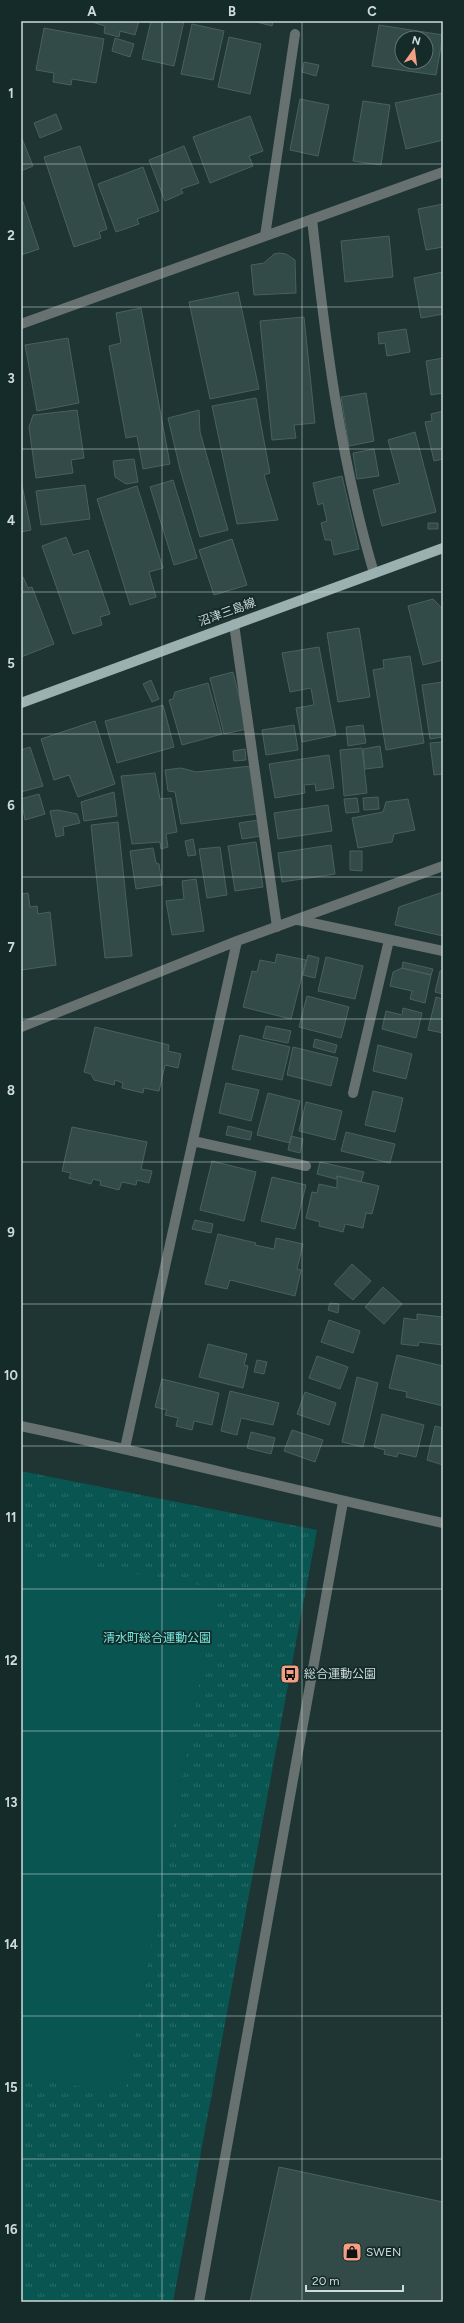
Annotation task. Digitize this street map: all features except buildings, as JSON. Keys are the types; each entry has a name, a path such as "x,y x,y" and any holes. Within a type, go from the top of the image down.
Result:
{"main road":[{"name":"沼津三島線","path":"21,703 443,548"}],"street":[{"path":"265,236 295,34"},
{"path":"21,324 443,172"},
{"path":"312,219 337,408 349,470 374,573"},
{"path":"234,624 277,927"},
{"path":"21,1027 237,941 443,866"},
{"path":"298,920 443,951"},
{"path":"353,1093 389,940"},
{"path":"125,1448 237,941"},
{"path":"193,1141 306,1166"},
{"path":"21,1426 125,1448 343,1502 443,1523"},
{"path":"199,2302 343,1502"}],"green space":[{"name":"清水町総合運動公園","path":"21,1471 317,1530 173,2302 21,2302"},
{"path":"21,1554 217,1588 124,2095 21,2075"}],"place":[{"name":"総合運動公園","path":"290,1674"},
{"name":"SWEN","path":"352,2252"}]}
